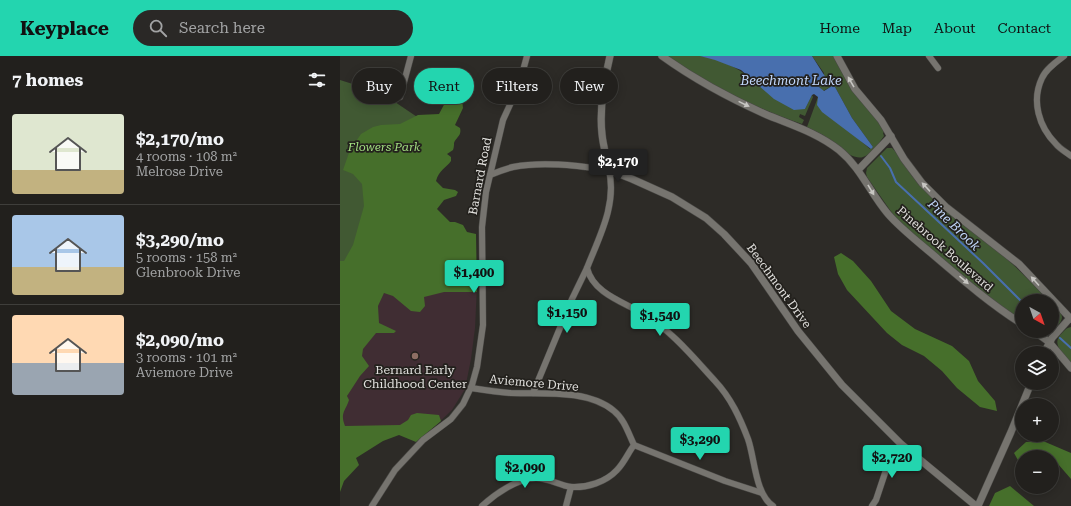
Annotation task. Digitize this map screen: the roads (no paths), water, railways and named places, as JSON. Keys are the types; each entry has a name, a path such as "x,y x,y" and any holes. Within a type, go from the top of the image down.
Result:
{"street":[{"path":"406,75 411,56"},
{"name":"Barnard Road","path":"372,506 395,470 423,440 451,419 463,404 471,388 478,361 483,325 482,227 490,175 503,120 519,85 527,56"},
{"path":"533,393 572,299 606,223 612,181 603,141 601,121 604,90 610,56"},
{"name":"Pinebrook Boulevard","path":"662,56 686,73 726,95 765,114 807,130 823,138 845,155 858,170 879,202 900,225 984,298 1015,319"},
{"path":"836,56 855,89 877,115 909,167 932,194 946,207 1019,264 1071,319 1054,335 1047,346"},
{"path":"929,56 938,68"},
{"path":"1064,56 1056,62 1042,78 1037,92 1037,99 1039,118 1045,131 1056,145 1071,156"},
{"path":"858,170 891,136"},
{"path":"490,175 514,167 541,165 609,170"},
{"name":"Beechmont Drive","path":"609,170 680,201 706,218 730,240 751,263 798,331 826,367 866,410 901,444 977,506"},
{"path":"587,268 593,282 604,293 643,314 661,326 676,339 721,388 735,408 746,434 762,493 768,503 773,506"},
{"path":"1044,338 1049,342 1071,368"},
{"name":"Aviemore Drive","path":"471,388 492,391 555,393 600,402 621,418 634,444"},
{"path":"977,506 1011,432 1028,390"},
{"path":"482,506 492,496 524,479 546,479 571,487 593,484 611,475 622,464 634,444 725,481 762,493"},
{"path":"872,506 876,500 889,461 901,444"},
{"path":"566,506 571,487"}],"water":[{"name":"Beechmont Lake","path":"700,56 812,56 826,78 819,87 824,91 832,86 835,87 852,118 873,147 871,149 822,112 817,105 818,97 814,94 812,95 805,109 794,110 774,99 741,70"}],"waterway":[{"name":"Pine Brook","path":"881,156 890,168 896,182 1015,295"},
{"name":"Pine Brook","path":"1060,338 1071,348"}],"place":[{"name":"Bernard Early Childhood Center","path":"415,356"}],"park label":[{"name":"Flowers Park","path":"384,147"}]}
